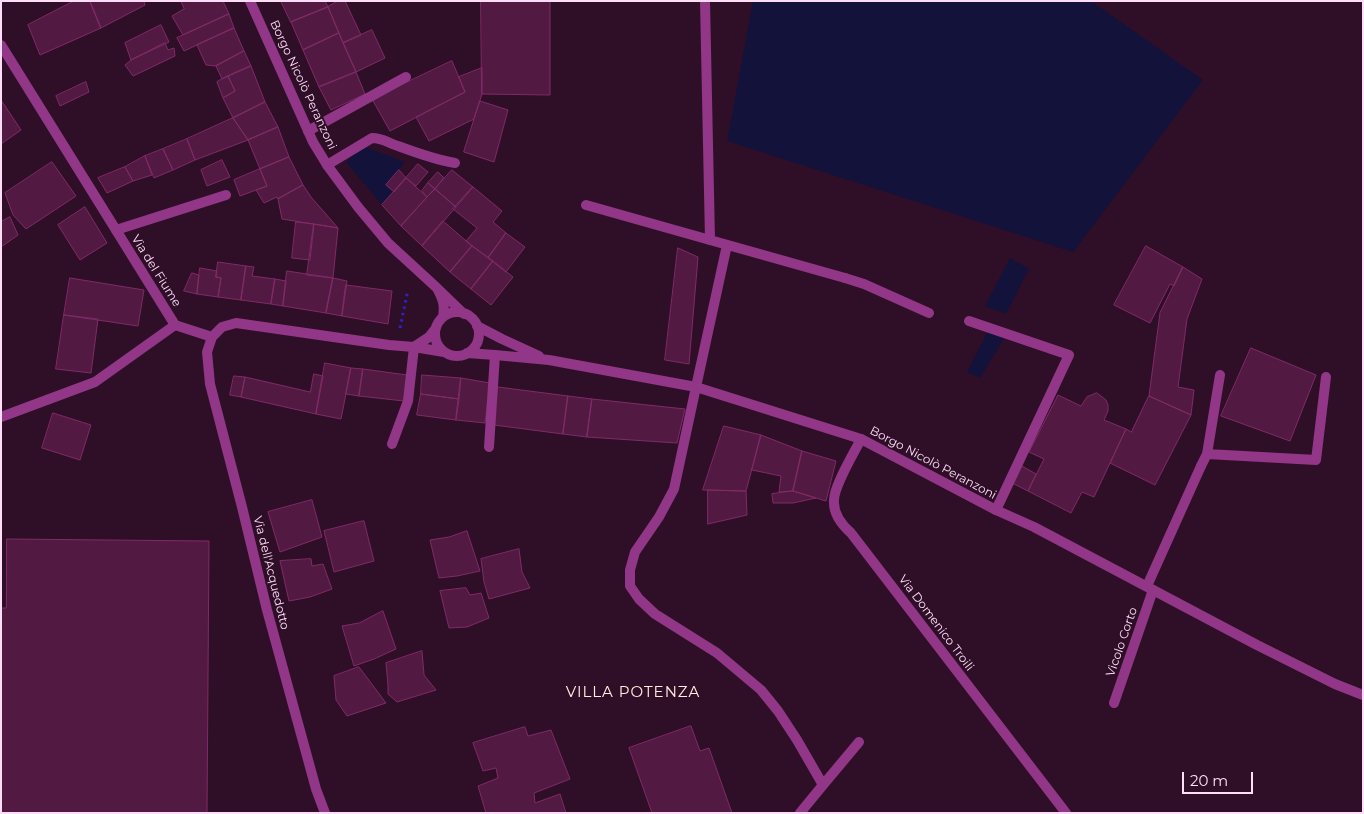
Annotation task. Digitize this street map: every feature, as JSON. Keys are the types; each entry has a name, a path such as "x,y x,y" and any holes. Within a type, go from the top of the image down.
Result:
{"street":[{"name":"Borgo Nicolò Peranzoni","path":"250,1 308,131 326,165 358,208 388,243 464,314 474,321 477,326 549,360"},
{"path":"705,1 710,240"},
{"name":"Via del Fiume","path":"1,45 175,325 212,337"},
{"path":"308,131 406,76"},
{"path":"326,165 372,138 380,138 408,150 455,164"},
{"path":"116,230 226,195"},
{"path":"586,205 864,284 929,313"},
{"path":"727,245 674,489 635,552 630,570 630,586 639,599 655,614 717,653 761,690 778,711 797,740 823,785"},
{"path":"414,347 429,337 443,317 445,306 437,288"},
{"path":"443,317 454,313 464,314"},
{"path":"969,321 1069,355 996,510"},
{"path":"212,337 222,326 236,323 444,352"},
{"path":"1,418 95,382 175,325"},
{"path":"467,354 474,348 478,340 477,326"},
{"path":"436,328 436,342 444,352"},
{"name":"Via dell'Acquedotto","path":"212,337 207,352 210,384 274,637 316,789 325,813"},
{"path":"392,444 408,402 414,347"},
{"name":"Borgo Nicolò Peranzoni","path":"444,352 455,356 467,354 495,355 549,360 696,388 861,439 1326,679 1363,695"},
{"path":"488,447 495,355"},
{"path":"1150,588 1207,454 1220,375"},
{"path":"1207,454 1316,460 1326,377"},
{"name":"Via Domenico Troili","path":"861,439 838,486 834,500 836,513 844,526 1066,813"},
{"name":"Vicolo Corto","path":"1114,703 1150,588"},
{"path":"800,813 859,742"}],"path":[{"path":"400,328 408,290"}],"shaded area":[{"path":"753,1 1091,1 1203,80 1073,252 727,141"},
{"path":"363,146 405,162 386,185 394,192 382,205 346,162"},
{"path":"1010,258 1029,269 1006,314 985,306"},
{"path":"988,331 1005,337 980,378 967,372"}],"building":[{"path":"74,1 90,1 101,28 40,55 28,25"},
{"path":"90,1 144,1 145,5 101,28"},
{"path":"181,1 223,1 229,14 183,35 172,16 184,9"},
{"path":"281,1 325,1 328,7 291,22"},
{"path":"338,1 345,1 361,35 343,43 328,7"},
{"path":"481,1 550,1 550,95 482,94"},
{"path":"328,7 339,33 303,50 291,22"},
{"path":"229,14 234,28 184,51 177,38"},
{"path":"161,25 169,42 131,60 125,43"},
{"path":"234,28 244,51 216,66 206,65 197,45"},
{"path":"372,30 385,58 356,72 343,43"},
{"path":"339,33 356,72 319,87 303,50"},
{"path":"165,43 168,50 174,48 175,56 133,76 125,65"},
{"path":"244,51 251,66 222,79 216,66"},
{"path":"452,61 465,92 390,131 372,99"},
{"path":"251,66 265,102 233,118 223,98 235,91 228,76"},
{"path":"482,68 482,94 474,119 429,141 416,117 465,92 459,77"},
{"path":"356,72 365,94 331,110 319,87"},
{"path":"228,76 235,91 223,98 217,82"},
{"path":"86,82 89,92 60,106 56,96"},
{"path":"1,100 21,130 1,144"},
{"path":"480,101 508,110 494,162 464,152"},
{"path":"265,102 278,127 248,140 233,118"},
{"path":"233,118 248,140 195,160 187,139"},
{"path":"278,127 289,157 260,169 248,140"},
{"path":"187,139 195,160 173,170 163,149"},
{"path":"163,149 173,170 154,178 145,156"},
{"path":"145,156 152,175 133,181 125,167"},
{"path":"289,157 303,185 278,199 277,197 264,203 256,190 267,186 260,169"},
{"path":"222,160 230,177 207,186 201,170"},
{"path":"52,162 76,196 26,229 13,215 5,193"},
{"path":"418,164 428,172 416,186 406,178"},
{"path":"125,167 133,181 107,193 98,178"},
{"path":"260,169 267,186 240,196 234,180"},
{"path":"399,170 406,178 394,192 386,185"},
{"path":"452,170 473,187 456,207 435,189"},
{"path":"438,172 444,178 435,189 428,183"},
{"path":"406,178 427,197 401,226 382,205"},
{"path":"428,183 435,189 427,197 422,191"},
{"path":"303,185 338,228 282,219 278,199"},
{"path":"473,187 502,211 493,222 506,233 488,258 466,241 477,228 453,209"},
{"path":"435,189 456,207 422,246 401,226"},
{"path":"85,207 107,243 80,260 58,225"},
{"path":"10,217 18,235 1,247 1,222"},
{"path":"443,221 472,246 450,272 422,246"},
{"path":"296,222 314,224 310,260 292,258"},
{"path":"314,224 338,228 333,278 307,275"},
{"path":"506,233 525,247 506,272 488,258"},
{"path":"472,246 493,261 471,289 450,272"},
{"path":"1146,246 1183,267 1174,286 1170,284 1150,323 1114,305"},
{"path":"678,248 698,257 689,364 665,360"},
{"path":"493,261 513,277 491,305 471,289"},
{"path":"218,262 246,266 241,300 218,297 221,278 216,277"},
{"path":"246,266 254,267 252,276 275,279 271,304 241,300"},
{"path":"1183,267 1202,279 1187,319 1178,387 1194,390 1191,415 1149,396 1160,313"},
{"path":"200,268 217,271 216,277 221,278 218,297 197,294"},
{"path":"287,271 333,278 326,313 283,306"},
{"path":"192,273 199,275 197,294 184,291"},
{"path":"70,278 144,290 138,326 64,315"},
{"path":"333,278 347,281 342,316 326,313"},
{"path":"275,279 286,281 283,306 271,304"},
{"path":"346,285 392,291 388,324 342,316"},
{"path":"64,315 98,319 91,373 56,369"},
{"path":"1251,348 1316,375 1290,441 1221,416"},
{"path":"325,363 351,368 341,419 316,414"},
{"path":"351,368 363,369 359,396 346,394"},
{"path":"363,369 407,375 404,401 359,396"},
{"path":"314,374 323,376 316,414 241,397 245,377 310,392"},
{"path":"422,375 461,378 459,399 421,394"},
{"path":"234,376 245,377 241,397 230,395"},
{"path":"461,378 490,383 485,423 456,420"},
{"path":"498,387 568,396 563,434 494,425"},
{"path":"1097,393 1106,400 1108,405 1108,411 1104,420 1126,429 1094,497 1082,492 1071,513 1028,491 1044,459 1029,452 1058,395 1081,406 1087,397"},
{"path":"421,394 459,399 456,420 417,415"},
{"path":"568,396 592,399 587,437 563,434"},
{"path":"1149,396 1191,415 1155,485 1110,463 1126,429 1131,432"},
{"path":"592,399 685,409 677,443 587,437"},
{"path":"53,413 91,425 80,460 42,448"},
{"path":"724,426 761,435 746,491 703,490"},
{"path":"761,435 802,451 793,491 779,492 781,476 752,470"},
{"path":"802,451 836,461 826,501 793,491"},
{"path":"1020,465 1036,474 1028,491 1012,483"},
{"path":"708,490 746,491 747,515 708,524"},
{"path":"793,491 816,498 793,503 773,503 772,494"},
{"path":"312,500 322,537 280,552 268,512"},
{"path":"364,521 374,561 334,572 324,531"},
{"path":"467,531 480,571 439,578 430,540 449,537"},
{"path":"7,539 209,541 207,813 1,813 1,608 6,608"},
{"path":"519,549 522,572 530,588 489,599 484,582 481,559"},
{"path":"311,559 312,566 323,564 332,589 310,597 289,601 280,561"},
{"path":"466,588 470,595 481,593 489,618 467,627 449,628 440,591"},
{"path":"383,611 396,649 354,666 342,626 359,623"},
{"path":"422,651 424,675 436,690 397,702 388,694 386,663"},
{"path":"359,667 386,703 347,716 336,700 334,676"},
{"path":"691,726 700,751 709,748 732,813 652,813 629,748"},
{"path":"525,727 528,736 551,730 570,779 534,793 535,803 560,794 566,813 486,813 478,786 498,778 496,768 483,771 473,743"}],"district":[{"name":"VILLA POTENZA","path":"633,693"}]}
